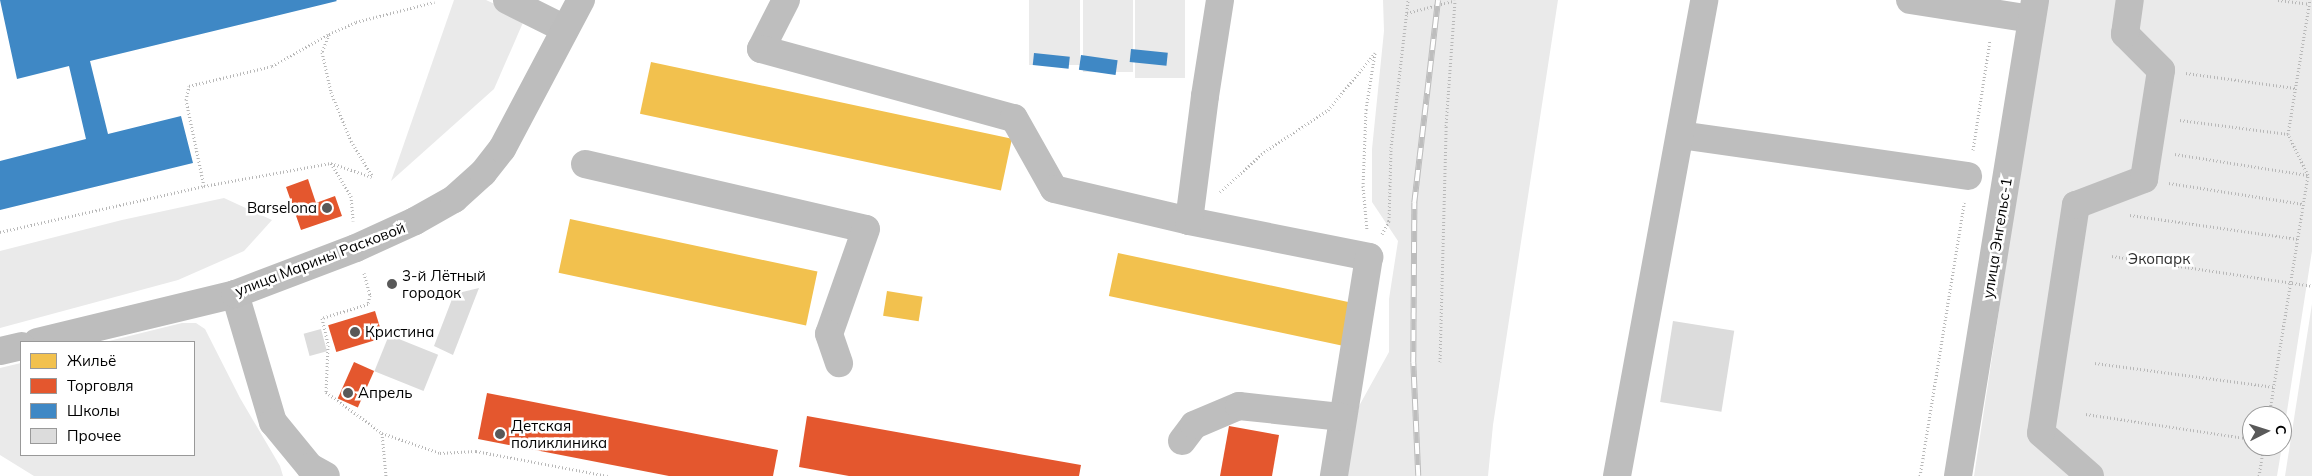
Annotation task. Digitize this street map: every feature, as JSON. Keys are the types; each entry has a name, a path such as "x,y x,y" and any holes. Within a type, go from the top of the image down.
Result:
{"main road":[{"name":"улица Марины Расковой","path":"41,341 234,294 356,248 415,222 454,199 483,173 502,150 581,0"},
{"path":"0,351 20,346"}],"street":[{"path":"508,0 566,29"},
{"path":"786,0 761,50 1014,118 1054,189 1190,221 1369,257 1334,476"},
{"path":"1190,221 1205,96 1220,0"},
{"path":"1617,476 1704,0"},
{"path":"1910,0 1994,14 2034,10"},
{"path":"2090,476 2041,433 2076,205 2144,179 2161,70 2125,34 2130,0"},
{"name":"улица Энгельс-1","path":"1958,476 2034,10"},
{"path":"1680,135 1968,176"},
{"path":"585,164 866,229 829,334 839,363"},
{"path":"234,294 273,422 315,473"},
{"path":"1182,441 1194,425 1239,406 1342,417"}],"path":[{"path":"1369,257 1389,221 1391,148 1408,0"},
{"path":"1407,14 1454,0 1445,145 1440,362"},
{"path":"2271,406 2308,175 2288,134 2309,2 2278,0"},
{"path":"204,186 186,100 189,86 272,66 329,34 356,22 434,2"},
{"path":"1920,476 1994,14"},
{"path":"0,232 204,186 331,163 372,177 351,141 331,92 322,52 329,34"},
{"path":"1190,221 1264,152 1328,110 1375,53 1366,109 1363,186 1369,257"},
{"path":"2161,70 2295,88"},
{"path":"2154,116 2288,134"},
{"path":"2149,150 2308,175"},
{"path":"331,163 352,196 356,248 370,295 368,304 322,318 328,345 326,392 382,433 440,453 476,451 608,476"},
{"path":"2144,179 2303,204"},
{"path":"2128,214 2298,239"},
{"path":"2112,256 2312,286"},
{"path":"2095,363 2274,387"},
{"path":"2086,414 2242,437"},
{"path":"382,433 386,476"},
{"path":"2259,476 2262,456"}],"green space":[{"path":"454,0 486,0 525,18 494,89 391,181"},
{"path":"1029,0 1080,0 1080,65 1029,65"},
{"path":"1083,0 1133,0 1133,72 1083,72"},
{"path":"1135,0 1185,0 1185,78 1135,78"},
{"path":"1383,0 1558,0 1493,425 1488,476 1346,476 1359,406 1389,352 1389,299 1398,241 1372,202 1372,149 1384,31"},
{"name":"Экопарк","path":"2046,0 2312,0 2312,251 2288,406 2242,406 2242,456 2280,456 2277,476 1974,476"},
{"path":"224,198 272,220 244,251 178,280 0,328 0,251 122,220"},
{"path":"2312,304 2312,476 2285,476 2288,456 2292,456 2292,431"},
{"path":"182,323 196,323 205,329 240,398 280,466 283,476 34,476 0,455 0,368 20,363 20,456 195,456 195,341 109,341"}],"building: Жильё":[{"path":"651,62 1012,139 1001,191 640,114"},
{"path":"570,219 817,272 806,325 559,273"},
{"path":"1118,253 1352,303 1343,346 1109,296"},
{"path":"887,291 923,297 919,321 883,316"}],"building: Торговля":[{"path":"308,179 316,203 335,196 342,216 301,230 286,187"},
{"path":"375,311 383,338 336,352 328,325"},
{"path":"354,362 374,371 358,407 338,399"},
{"path":"487,393 778,450 773,476 669,476 478,439"},
{"path":"807,416 1081,465 1079,476 849,476 799,467"},
{"path":"1229,426 1279,435 1272,476 1220,476"}],"building: Школы":[{"path":"0,0 337,1 90,61 108,134 181,116 193,163 0,210 0,161 86,139 69,66 17,79"},
{"path":"1131,49 1168,53 1166,66 1130,62"},
{"path":"1034,53 1070,57 1069,69 1033,65"},
{"path":"1081,55 1118,60 1116,75 1079,70"}],"building: Прочее":[{"path":"479,288 453,355 434,346 454,294"},
{"path":"1673,321 1734,331 1721,412 1660,402"},
{"path":"321,329 327,351 310,356 304,334"},
{"path":"389,335 438,355 424,391 374,371"}],"railway":[{"path":"1418,476 1413,363 1414,203 1438,0"}],"place":[{"name":"Barselona","path":"327,208"},
{"name":"3-й Лётный городок","path":"392,284"},
{"name":"Кристина","path":"355,332"},
{"name":"Апрель","path":"348,393"},
{"name":"Детская поликлиника","path":"500,434"}]}
